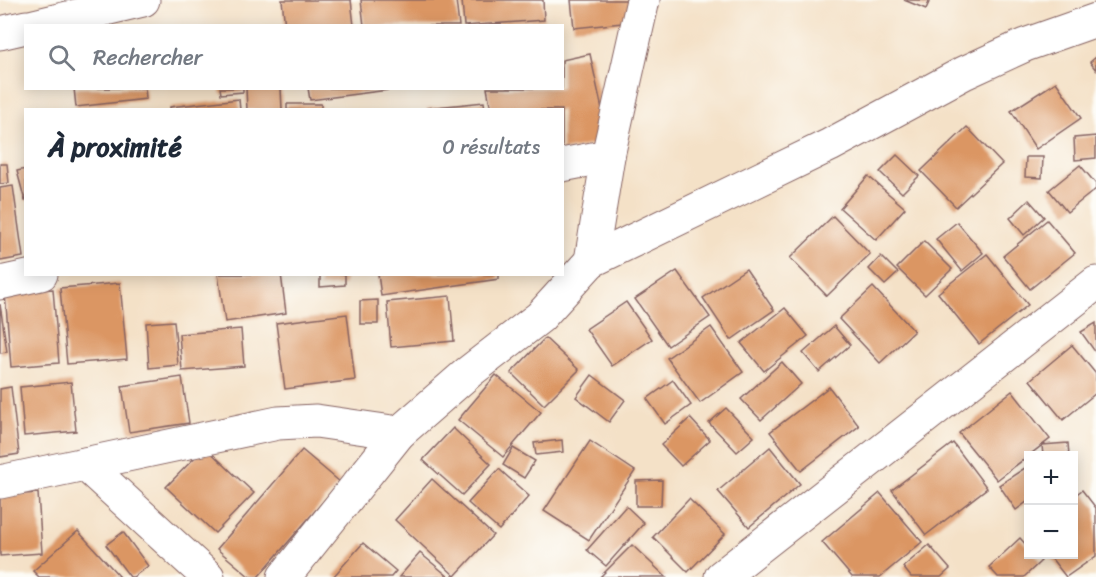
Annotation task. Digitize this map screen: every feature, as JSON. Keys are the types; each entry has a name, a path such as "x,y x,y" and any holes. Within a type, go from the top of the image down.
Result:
{"street":[{"path":"42,24 143,0"},
{"path":"591,261 608,156 643,0"},
{"path":"284,577 399,433 469,372 540,317 591,261 830,145 964,73 1025,45 1096,20"},
{"path":"0,33 24,27"},
{"path":"564,165 608,156"},
{"path":"0,283 32,276"},
{"path":"721,577 1096,283"},
{"path":"0,482 278,423 316,421 399,433"},
{"path":"85,464 208,577"}],"building":[{"path":"282,0 351,0 354,24 285,24"},
{"path":"361,0 456,0 459,24 364,24"},
{"path":"462,0 543,0 544,20 464,24"},
{"path":"571,0 630,0 632,22 574,28"},
{"path":"904,0 930,0 926,9"},
{"path":"590,54 609,141 564,151 564,108 491,108 487,90 564,90 564,60"},
{"path":"1096,57 1096,70 1090,62"},
{"path":"1056,82 1081,118 1036,149 1011,111"},
{"path":"74,90 145,90 146,99 76,107"},
{"path":"220,90 243,90 243,92 221,94"},
{"path":"246,90 281,90 282,108 247,108"},
{"path":"308,90 388,90 310,100"},
{"path":"239,99 240,108 170,108"},
{"path":"484,102 485,108 427,108"},
{"path":"287,104 321,104 321,108 287,108"},
{"path":"967,127 1002,164 956,207 921,171"},
{"path":"1096,136 1096,158 1075,160 1074,138"},
{"path":"897,155 919,176 902,193 880,172"},
{"path":"1026,157 1043,157 1042,178 1025,177"},
{"path":"0,164 7,164 9,183 0,184"},
{"path":"1080,165 1096,184 1096,189 1067,212 1049,190"},
{"path":"24,169 24,197 17,171"},
{"path":"868,176 905,208 876,240 840,208"},
{"path":"13,186 23,257 0,261 0,188"},
{"path":"1029,200 1044,217 1024,235 1010,218"},
{"path":"833,216 870,254 827,296 790,258"},
{"path":"1047,220 1075,253 1030,289 1003,256"},
{"path":"957,222 983,253 962,271 936,239"},
{"path":"924,241 952,269 925,295 897,268"},
{"path":"987,254 1028,305 979,344 938,293"},
{"path":"881,256 898,273 885,285 869,269"},
{"path":"746,269 774,310 731,340 703,298"},
{"path":"677,271 710,317 668,346 635,299"},
{"path":"218,276 281,276 286,313 225,322"},
{"path":"320,276 345,276 345,285 320,287"},
{"path":"378,276 499,276 499,279 381,296"},
{"path":"120,283 127,359 67,364 60,288"},
{"path":"873,287 914,331 880,363 839,319"},
{"path":"53,289 59,363 11,367 5,293"},
{"path":"450,296 454,341 391,347 387,302"},
{"path":"378,300 378,324 360,324 360,301"},
{"path":"626,302 652,339 612,366 586,329"},
{"path":"0,304 7,352 0,353"},
{"path":"785,308 808,336 764,371 741,343"},
{"path":"347,314 355,380 285,389 276,323"},
{"path":"174,321 178,365 149,368 146,323"},
{"path":"1096,323 1096,353 1081,332"},
{"path":"834,326 850,345 819,372 803,353"},
{"path":"711,327 743,372 700,403 667,358"},
{"path":"241,329 244,366 182,371 179,334"},
{"path":"545,338 579,370 544,405 511,373"},
{"path":"1072,345 1096,374 1096,393 1063,420 1030,380"},
{"path":"782,362 801,384 761,420 741,399"},
{"path":"496,375 541,412 503,457 458,420"},
{"path":"592,375 625,400 609,422 576,397"},
{"path":"182,377 189,423 129,432 122,386"},
{"path":"673,380 691,405 665,424 647,399"},
{"path":"71,382 76,431 24,436 20,387"},
{"path":"11,387 19,454 0,457 0,389"},
{"path":"829,387 859,426 801,471 770,432"},
{"path":"1012,391 1050,439 1034,451 1024,451 1024,459 997,480 959,433"},
{"path":"726,408 754,437 737,452 709,423"},
{"path":"690,418 710,440 681,466 661,445"},
{"path":"453,428 491,464 462,495 423,460"},
{"path":"562,440 563,452 536,455 534,443"},
{"path":"590,441 635,471 589,540 544,511"},
{"path":"953,443 987,488 926,535 892,490"},
{"path":"1068,443 1069,451 1043,451 1042,445"},
{"path":"205,447 254,493 215,533 166,487"},
{"path":"770,447 800,484 749,527 718,491"},
{"path":"513,448 535,461 524,478 503,465"},
{"path":"302,450 340,482 258,577 250,577 217,549"},
{"path":"499,469 529,496 499,530 468,503"},
{"path":"1024,469 1024,504 1016,510 999,485"},
{"path":"432,479 493,535 455,576 395,520"},
{"path":"662,480 661,506 636,506 636,481"},
{"path":"1082,490 1096,508 1096,556 1066,577 1052,559 1078,559 1078,493"},
{"path":"38,493 42,553 0,556 0,496"},
{"path":"880,493 922,542 880,577 852,577 822,542"},
{"path":"689,499 725,534 688,572 653,537"},
{"path":"626,506 644,523 606,566 587,550"},
{"path":"78,531 120,577 39,577 33,571"},
{"path":"123,532 148,566 133,577 130,577 106,545"},
{"path":"1020,538 1024,542 1024,559 1041,561 1024,577 998,577 989,567"},
{"path":"363,543 396,571 391,577 333,577"},
{"path":"632,545 666,577 600,577"},
{"path":"929,545 950,569 941,577 911,577 903,567"},
{"path":"420,553 449,577 399,577"}]}
